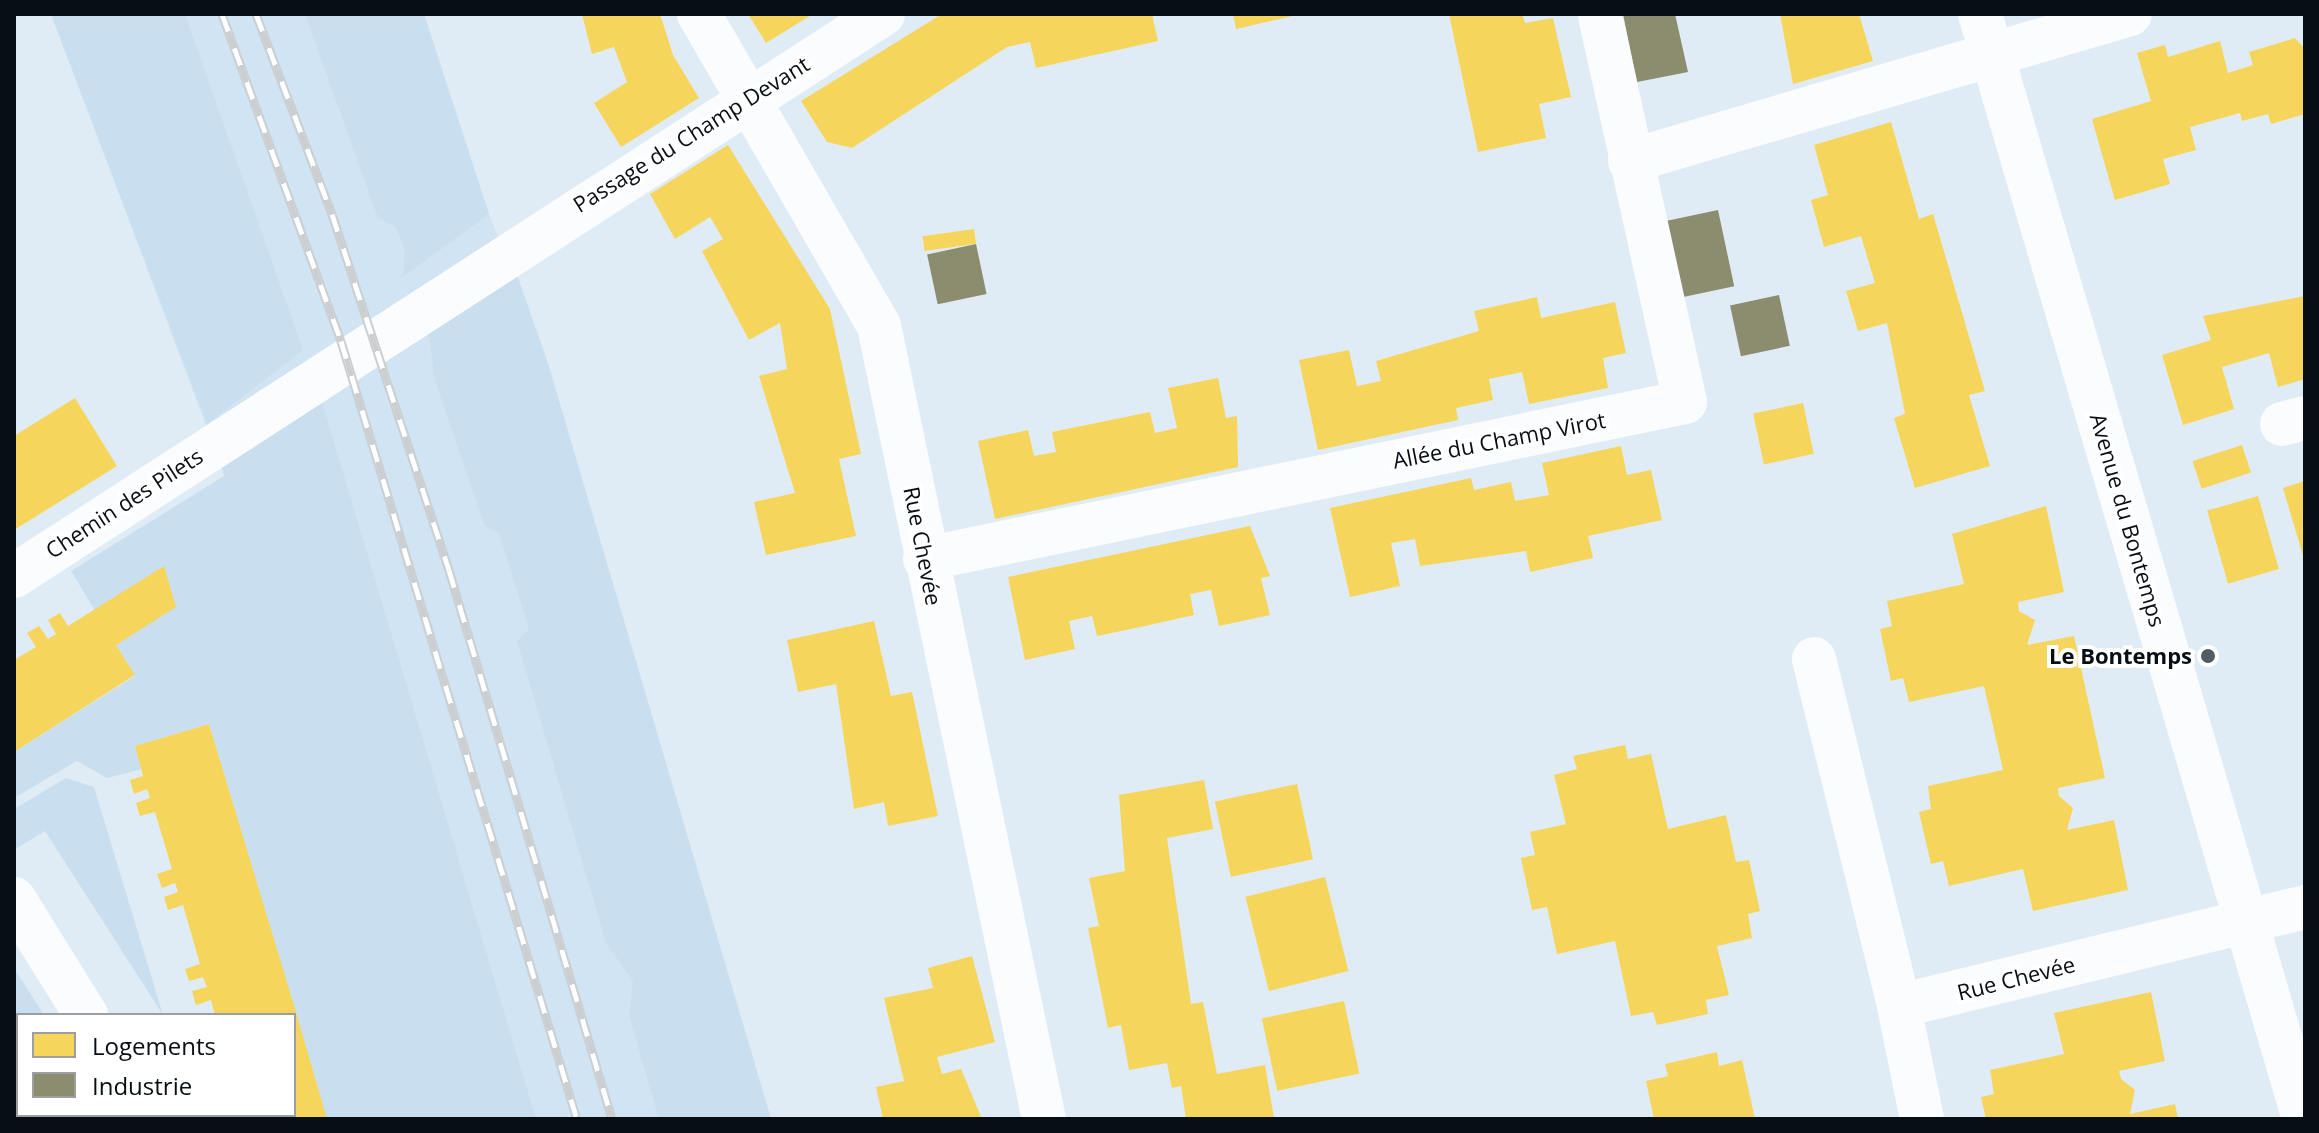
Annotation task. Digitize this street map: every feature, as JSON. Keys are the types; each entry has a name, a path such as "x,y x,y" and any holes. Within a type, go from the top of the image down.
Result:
{"street":[{"name":"Rue Chevée","path":"699,14 742,99 879,326 925,559 1044,1119"},
{"name":"Passage du Champ Devant","path":"234,431 742,99 883,14"},
{"name":"Allée du Champ Virot","path":"925,559 1685,402 1600,14"},
{"path":"1630,161 1985,34 2130,14"},
{"name":"Avenue du Bontemps","path":"1985,34 2304,1119"},
{"name":"Chemin des Pilets","path":"14,576 234,431"},
{"path":"1814,659 1899,1006 1922,1119"},
{"path":"14,899 85,1013"},
{"name":"Rue Chevée","path":"1899,1006 2305,907"}],"shaded area":[{"path":"51,14 424,14 489,214 547,360 771,1119 415,1119 225,476"},
{"path":"51,14 185,14 303,350 207,424"},
{"path":"305,14 424,14 489,214 403,277 405,251 396,227 378,218"},
{"path":"515,269 547,360 771,1119 659,1119 629,1015 633,981 606,943 517,641 529,629 499,533 485,526 435,381 427,321"},
{"path":"318,388 536,1119 327,1119 209,724 135,746 142,769 107,778 77,761 14,798 14,752 135,676 71,571 224,476 221,466 258,446 251,432"},
{"path":"66,778 94,787 162,1013 45,831 14,850 14,809"},
{"path":"14,968 43,1013 16,1013 16,1117 70,1119 14,1119"}],"building: Logements":[{"path":"582,14 660,14 673,55 699,98 621,147 594,103 627,82 614,47 592,54"},
{"path":"748,14 813,14 766,43"},
{"path":"942,14 1152,14 1158,41 1036,68 1030,42 1007,47 852,148 827,142 801,101"},
{"path":"1233,14 1296,14 1297,15 1236,29"},
{"path":"1449,14 1522,14 1525,23 1553,18 1571,97 1539,104 1546,138 1478,152"},
{"path":"1780,14 1859,14 1873,61 1793,84"},
{"path":"2295,38 2305,49 2305,114 2271,124 2268,114 2242,121 2240,113 2190,127 2196,150 2163,159 2170,184 2115,200 2092,119 2151,101 2137,53 2165,45 2168,57 2220,41 2228,73 2253,65 2249,52"},
{"path":"1891,122 1919,219 1933,214 1985,391 1969,395 1990,466 1915,488 1894,418 1905,414 1887,323 1858,331 1846,291 1875,283 1861,236 1824,247 1811,200 1828,195 1814,145"},
{"path":"728,145 830,309 861,454 839,459 856,536 766,555 754,502 795,493 759,376 787,369 780,323 749,340 702,251 723,239 710,217 675,239 650,194"},
{"path":"974,229 976,244 925,251 923,236"},
{"path":"2305,296 2305,379 2278,387 2269,353 2222,367 2234,409 2183,425 2162,355 2211,340 2203,316"},
{"path":"1537,297 1541,318 1615,302 1626,353 1603,358 1608,388 1529,404 1522,372 1489,379 1493,400 1456,408 1458,420 1318,450 1299,360 1349,350 1357,386 1381,381 1376,361 1479,331 1474,311"},
{"path":"1218,378 1226,418 1237,416 1238,467 995,519 978,441 1028,430 1034,456 1056,452 1052,432 1150,412 1155,433 1177,428 1168,388"},
{"path":"75,398 117,466 14,530 14,436"},
{"path":"1803,403 1814,454 1764,464 1753,414"},
{"path":"2242,445 2251,473 2202,489 2193,461"},
{"path":"1621,446 1627,475 1651,470 1662,520 1588,536 1593,558 1530,572 1526,551 1420,566 1415,539 1391,543 1400,586 1350,597 1330,508 1471,478 1474,490 1511,482 1515,501 1549,495 1542,463"},
{"path":"2305,481 2305,559 2304,559 2283,488"},
{"path":"2258,496 2279,569 2228,584 2207,511"},
{"path":"2046,506 2064,592 2018,602 2019,611 2035,620 2027,645 2074,636 2105,778 2058,788 2059,796 2073,808 2067,830 2114,820 2128,890 2033,911 2023,869 1949,886 1943,861 1931,864 1919,812 1931,809 1928,786 2003,770 1984,686 1909,702 1903,678 1891,681 1880,629 1892,626 1887,601 1964,584 1952,534"},
{"path":"1250,526 1270,576 1261,578 1270,615 1219,626 1211,590 1190,594 1194,615 1145,626 1097,636 1092,616 1069,621 1075,649 1025,660 1008,577"},
{"path":"164,566 176,607 116,645 135,675 14,752 14,660 36,647 27,633 39,626 48,639 56,634 48,620 60,613 68,626"},
{"path":"874,621 891,696 912,692 938,816 888,826 884,802 854,809 836,684 798,692 787,640"},
{"path":"209,724 293,1002 327,1119 246,1119 296,1117 296,1013 214,1013 211,1000 196,1005 192,991 207,987 203,977 189,981 185,969 200,964 183,905 168,910 164,897 178,892 175,883 162,888 157,874 172,869 155,812 140,816 136,803 150,798 147,789 134,794 130,780 143,776 135,746"},
{"path":"1625,745 1628,759 1651,754 1668,829 1726,815 1736,862 1749,860 1760,911 1748,914 1752,938 1717,946 1729,995 1706,1000 1708,1014 1657,1025 1653,1012 1631,1016 1615,941 1557,954 1547,907 1532,910 1521,858 1535,855 1530,832 1566,824 1554,775 1577,769 1573,756"},
{"path":"1204,780 1213,829 1167,838 1191,1004 1203,1002 1217,1074 1265,1065 1274,1118 1186,1119 1181,1086 1172,1088 1167,1063 1129,1070 1121,1025 1108,1028 1088,928 1099,926 1089,878 1125,871 1119,795"},
{"path":"1297,784 1313,859 1231,877 1215,801"},
{"path":"1325,877 1348,971 1269,991 1245,897"},
{"path":"972,956 995,1042 937,1057 942,1074 961,1069 982,1119 883,1119 876,1087 904,1081 884,998 933,988 928,968"},
{"path":"2151,992 2165,1061 2119,1071 2121,1079 2135,1090 2130,1114 2175,1104 2178,1119 1986,1119 1981,1097 1994,1094 1990,1070 2064,1054 2054,1013"},
{"path":"1344,1001 1359,1073 1277,1091 1262,1018"},
{"path":"1717,1052 1719,1066 1742,1060 1755,1119 1654,1119 1646,1081 1668,1076 1665,1064"},
{"path":"69,1117 104,1117 104,1119"}],"building: Industrie":[{"path":"1623,14 1675,14 1688,72 1637,82"},
{"path":"1718,210 1734,286 1683,297 1667,221"},
{"path":"976,244 987,294 938,304 927,254"},
{"path":"1779,295 1790,346 1741,356 1730,305"}],"railway":[{"path":"222,14 341,341 577,1119"},
{"path":"256,14 332,214 449,570 612,1119"}],"place":[{"name":"Le Bontemps","path":"2208,656"}]}
